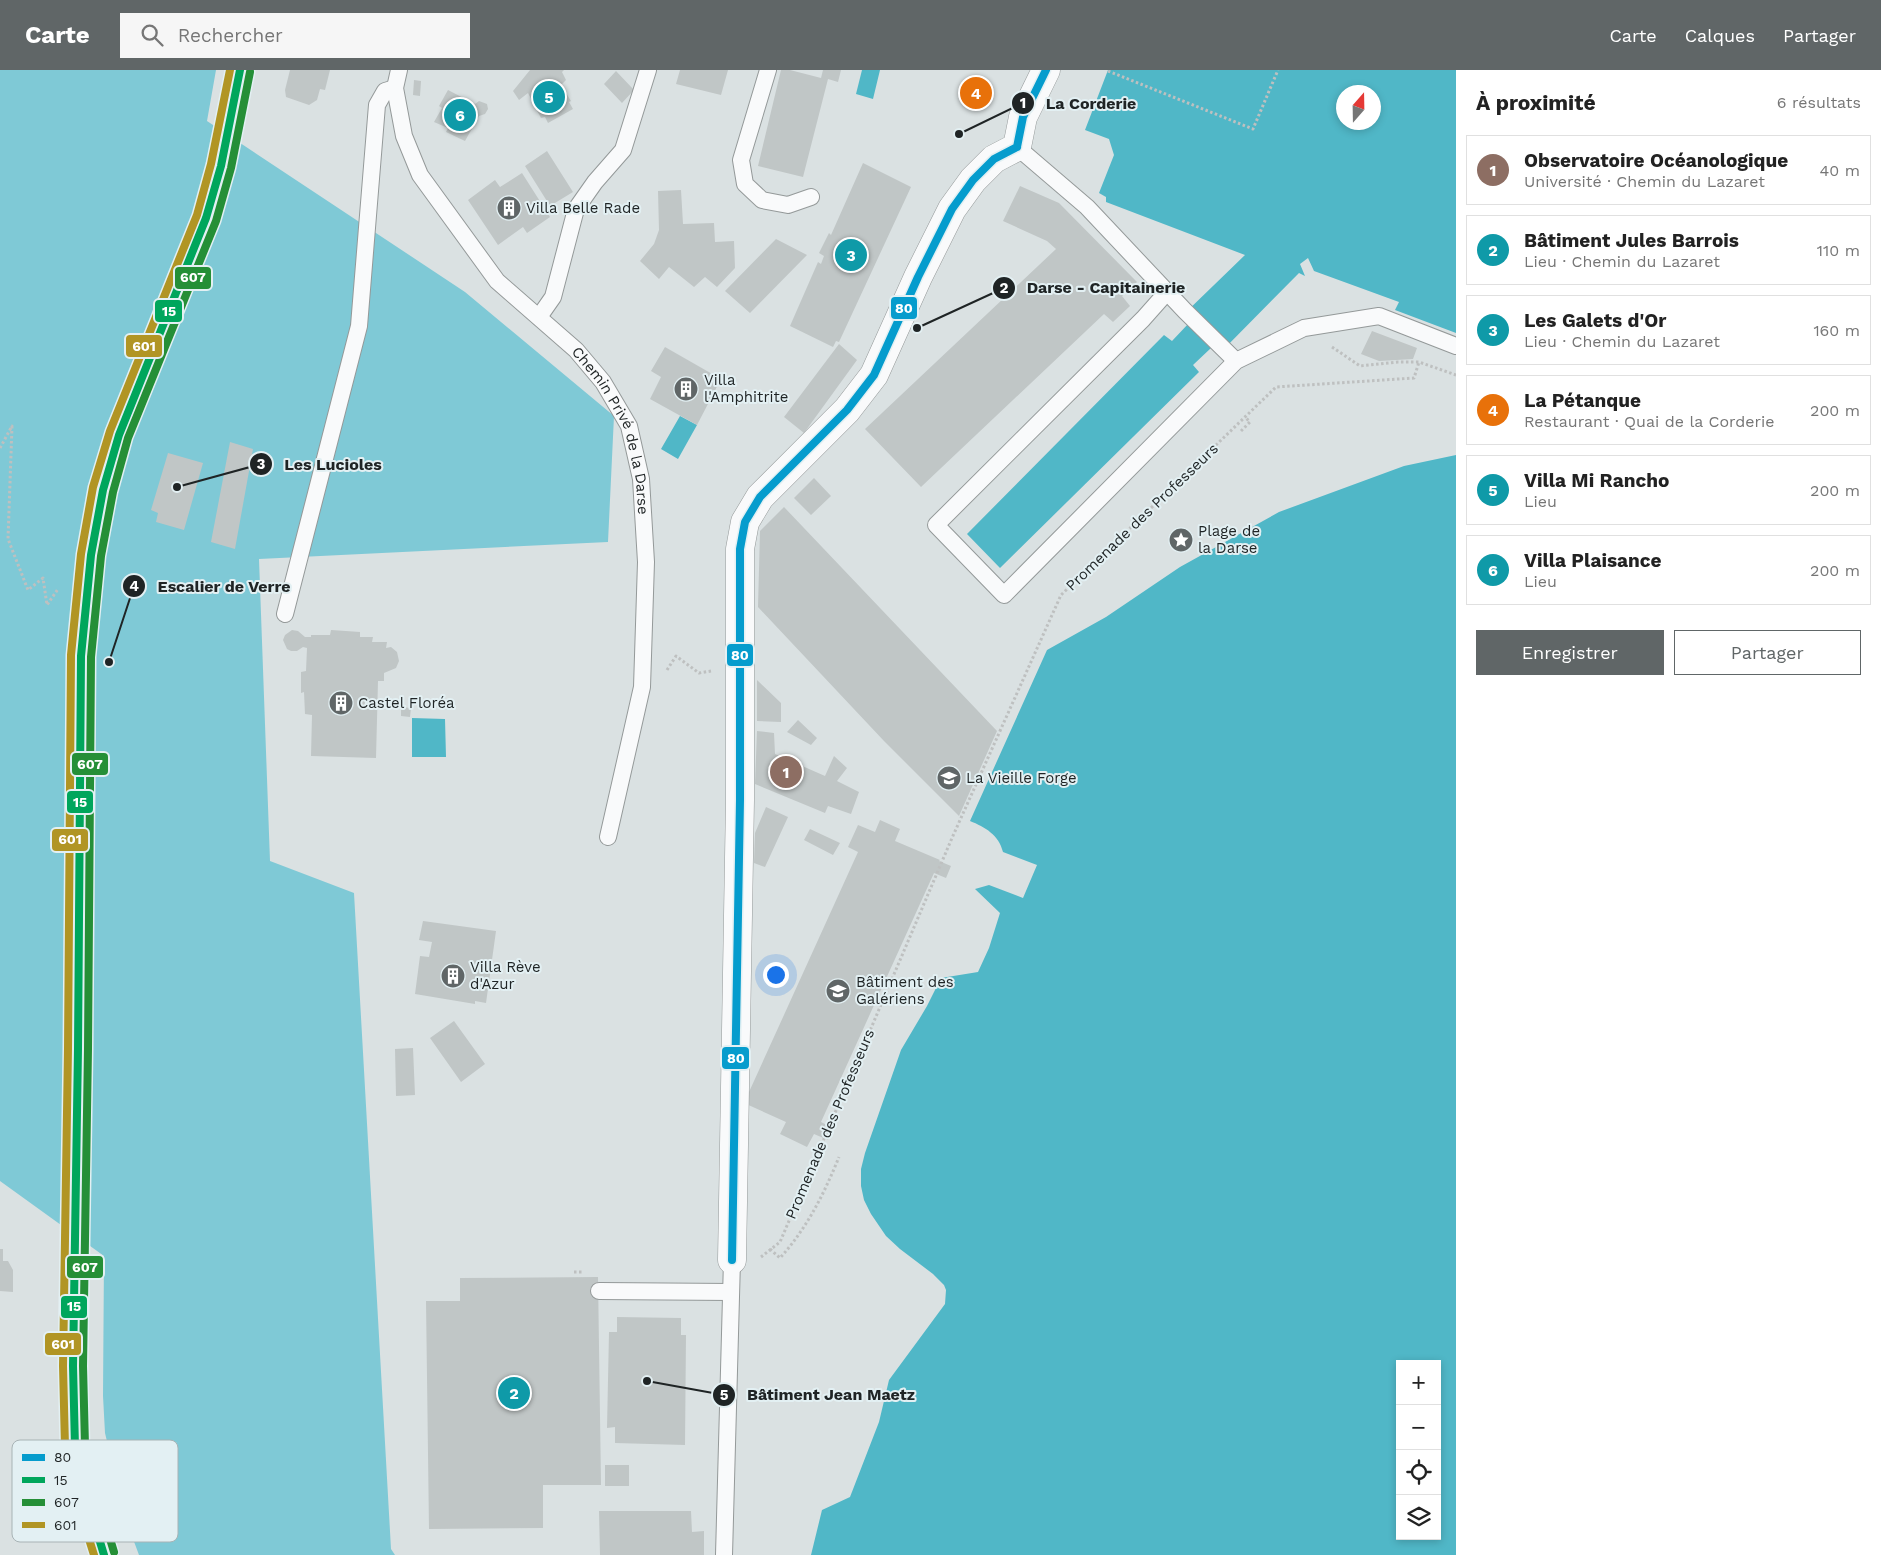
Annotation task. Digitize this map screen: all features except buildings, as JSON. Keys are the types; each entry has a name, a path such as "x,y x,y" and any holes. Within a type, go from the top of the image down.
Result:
{"main road":[{"path":"75,1440 73,1366 82,656 91,554 103,490 119,435 206,218 221,166 240,70"},
{"path":"732,1260 740,791 740,549 745,522 760,497 847,410 874,374 918,277 952,209 973,180 994,159 1017,147 1023,117 1046,70"},
{"path":"100,1542 104,1555"}],"lane":[{"name":"Chemin Privé de la Darse","path":"398,70 395,88 404,136 420,175 498,281 576,350 603,382 629,426 641,479 646,562 642,687 608,837"},
{"path":"539,317 553,297 576,209 595,182 623,150 648,70"},
{"path":"768,70 741,160 745,184 762,200 788,205 811,197"},
{"path":"285,614 359,326 377,105 385,91 395,88"},
{"path":"1017,147 1087,207 1185,311 1231,356"},
{"path":"1167,292 1142,320 936,525 1004,595 1231,356 1304,328 1380,316 1456,346"},
{"path":"724,1555 732,1260"},
{"path":"599,1291 731,1292"}],"path":[{"path":"1108,70 1253,129 1278,70"},
{"path":"1360,366 1419,362 1456,375"},
{"name":"Promenade des Professeurs","path":"759,1258 780,1242 952,838 1061,595 1276,387 1414,378 1419,362"},
{"path":"1241,431 1250,422 1245,417"},
{"path":"0,448 12,426 8,539 28,590 43,578 47,605 62,584 63,591"},
{"path":"642,687 654,687 676,656 699,673 711,671 711,662"},
{"path":"770,1250 780,1258 797,1240 825,1192 839,1157"}],"shaded area":[{"path":"0,70 216,70 207,121 465,292 614,416 608,542 259,559 270,861 354,893 391,1549 395,1555 139,1555 134,1542 178,1542 178,1440 107,1440 103,1396 104,1256 0,1181"},
{"path":"862,70 880,70 873,99 856,94"},
{"path":"1108,70 1456,70 1456,333 1395,310 1399,302 1314,271 1308,258 1300,264 1305,276 1299,273 1218,355 1211,348 1193,365 1199,372 1000,568 967,534 1164,335 1172,341 1189,323 1182,316 1245,255 1106,202 1106,197 1099,193 1114,155 1109,139 1085,130"},
{"path":"680,416 697,425 678,459 661,449"},
{"path":"1456,455 1456,1555 811,1555 822,1510 850,1497 879,1422 889,1380 945,1304 946,1290 944,1285 886,1236 871,1214 864,1200 861,1186 861,1169 901,1050 941,978 978,972 989,948 1000,913 975,889 989,885 1023,898 1037,865 1003,852 991,832 970,821 1047,650 1106,617 1180,567 1279,512 1404,466"},
{"path":"412,718 445,719 446,757 412,757"}],"transit line":[{"name":"601","path":"65,1440 63,1366 71,655 81,554 93,487 110,431 197,215 211,164 230,70"},
{"name":"15","path":"75,1440 73,1366 81,656 91,555 103,490 119,435 206,218 221,166 240,70"},
{"name":"80","path":"1017,147 1023,117 1046,70"},
{"name":"607","path":"85,1440 83,1366 91,657 101,556 113,492 128,438 216,221 231,168 250,72"},
{"name":"80","path":"732,1260 740,800 740,549 745,522 760,497 847,410 874,375 918,277 952,209 973,180 994,159 1017,147"},
{"name":"601","path":"90,1542 94,1555"},
{"name":"15","path":"100,1542 104,1555"},
{"name":"607","path":"111,1542 114,1552"}],"place":[{"name":"La Pétanque","path":"976,93"},
{"name":"Villa Mi Rancho","path":"549,97"},
{"name":"Villa Plaisance","path":"460,115"},
{"name":"La Corderie","path":"959,134"},
{"name":"Villa Belle Rade","path":"509,208"},
{"name":"Les Galets d'Or","path":"851,255"},
{"name":"Darse - Capitainerie","path":"917,328"},
{"name":"Villa l'Amphitrite","path":"686,389"},
{"name":"Les Lucioles","path":"177,487"},
{"name":"Plage de la Darse","path":"1181,540"},
{"name":"Escalier de Verre","path":"109,662"},
{"name":"Castel Floréa","path":"341,703"},
{"name":"Observatoire Océanologique","path":"786,772"},
{"name":"La Vieille Forge","path":"949,778"},
{"name":"Villa Rève d'Azur","path":"453,976"},
{"name":"Bâtiment des Galériens","path":"838,991"},
{"name":"Bâtiment Jean Maetz","path":"647,1381"},
{"name":"Bâtiment Jules Barrois","path":"514,1393"}]}
